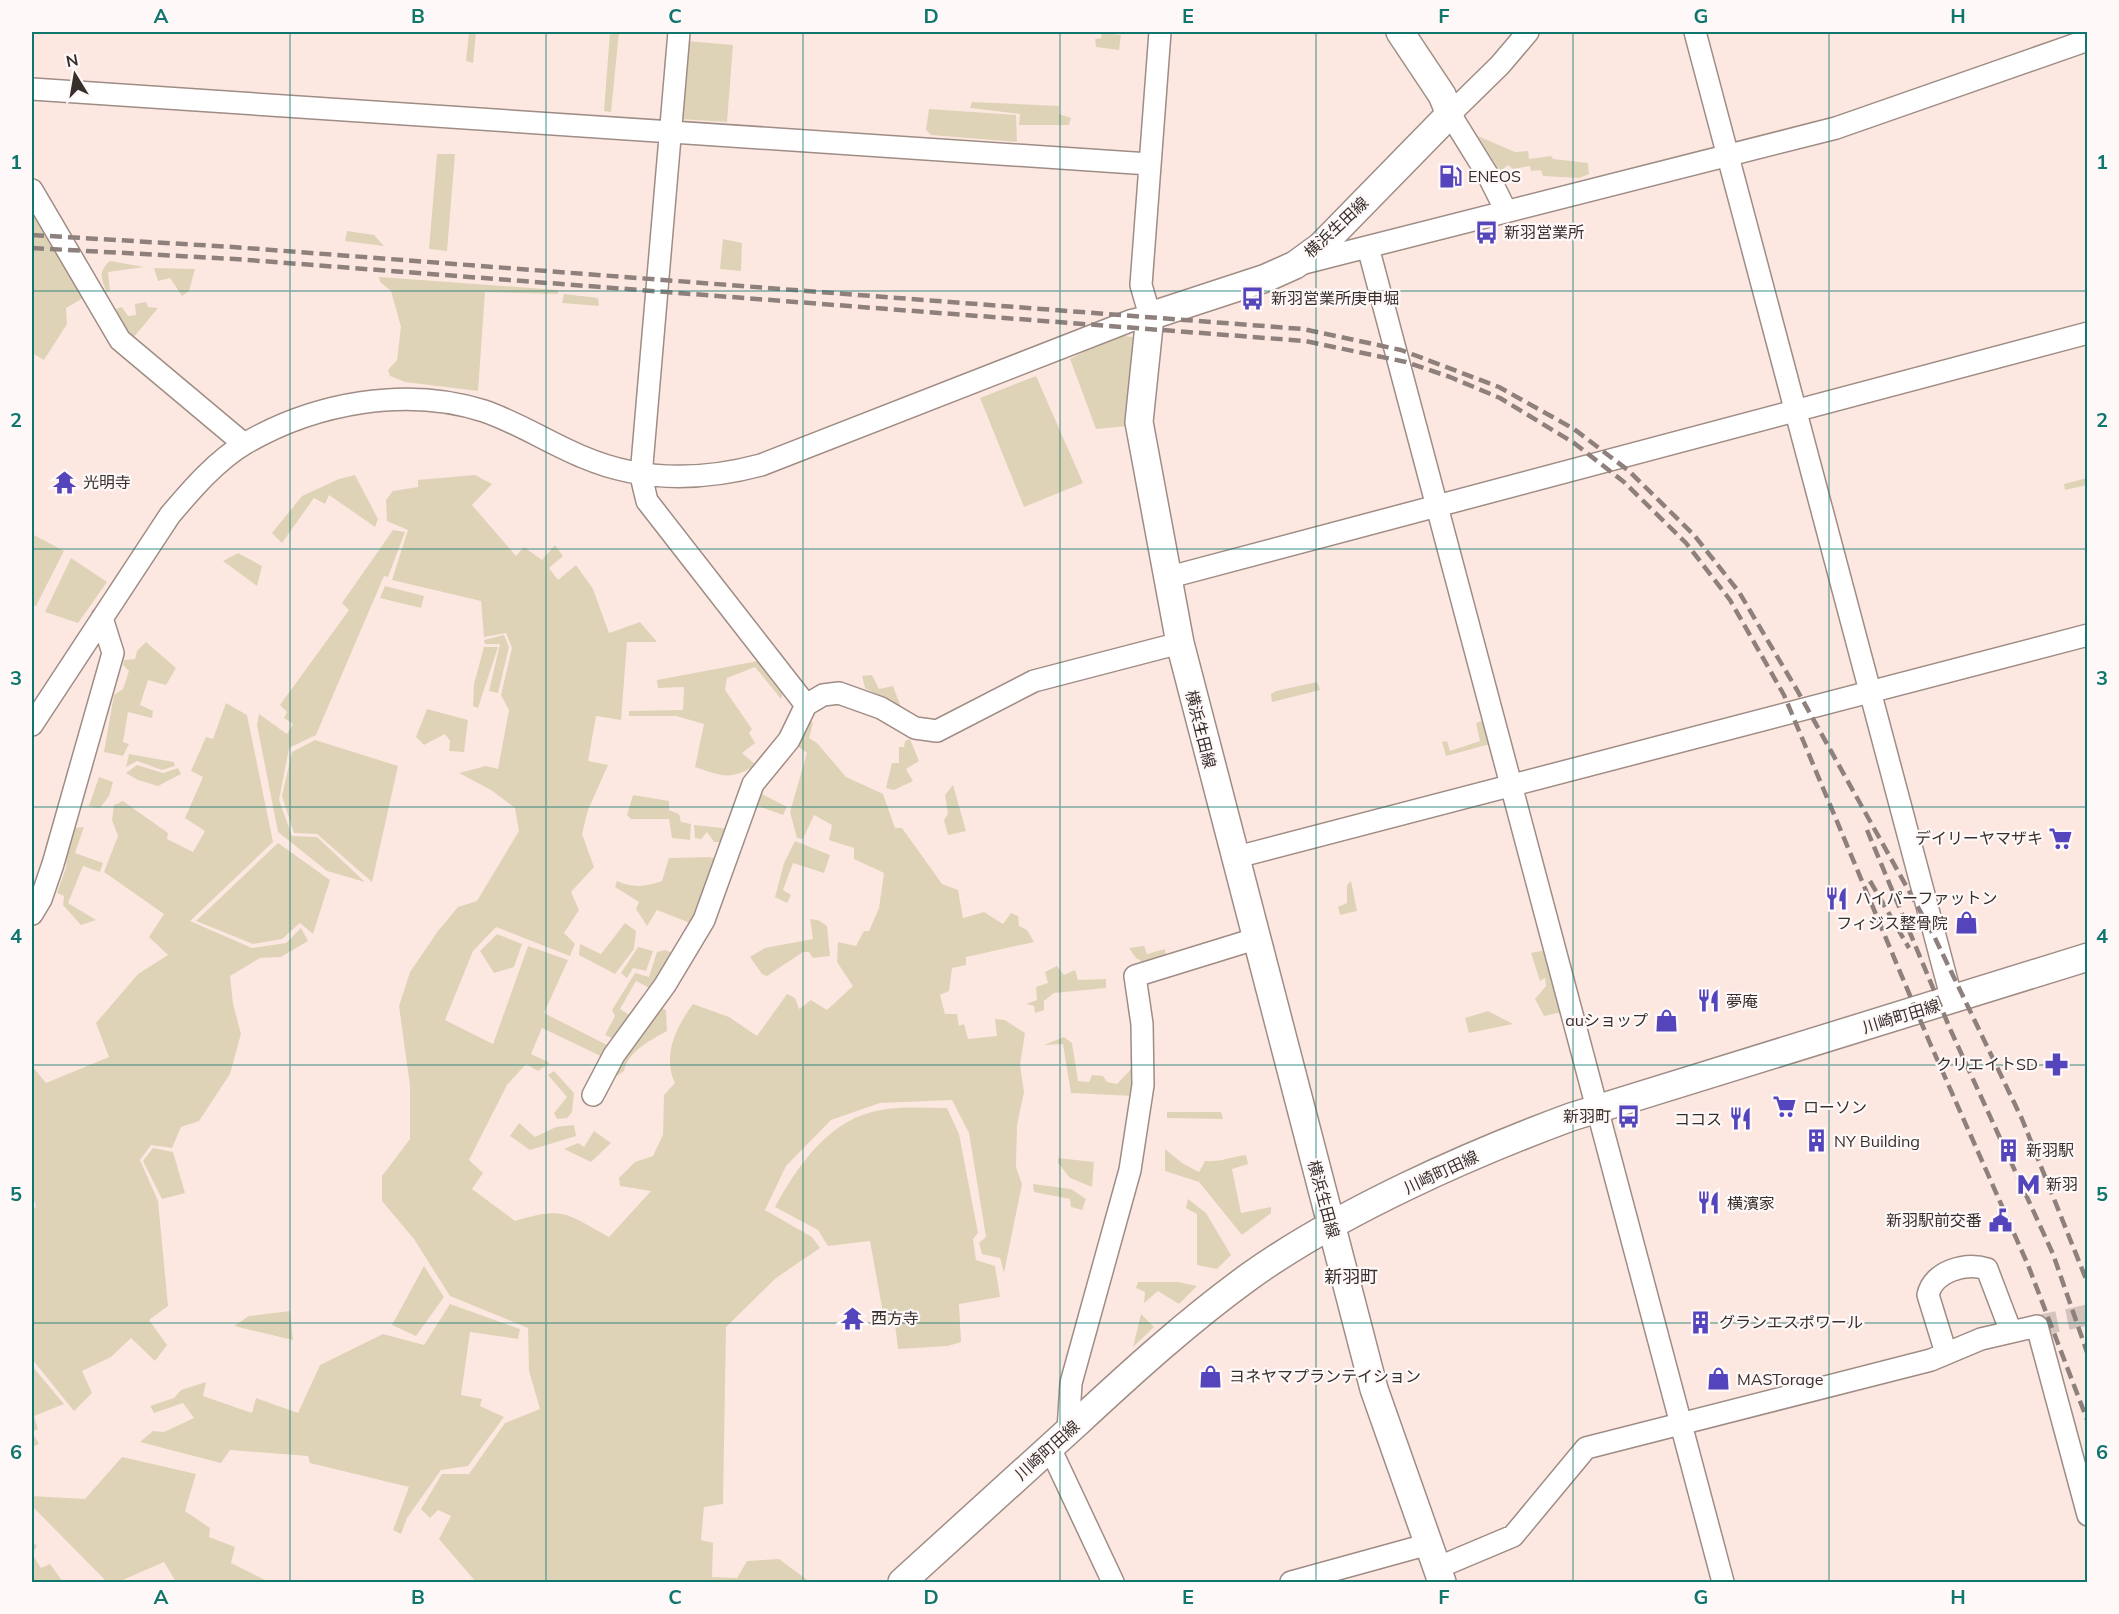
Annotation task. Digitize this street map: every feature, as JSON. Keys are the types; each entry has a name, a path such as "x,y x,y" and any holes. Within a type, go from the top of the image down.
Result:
{"main road":[{"path":"1400,32 1442,95 1450,114"},
{"name":"横浜生田線","path":"1436,1565 1374,1389 1255,939 1237,857 1180,643 1166,578 1139,422 1150,316 1266,278 1295,265 1321,246 1450,114"},
{"name":"川崎町田線","path":"902,1582 1124,1380 1251,1276 1331,1227 1423,1180 1522,1135 1597,1108 2088,957"}],"street":[{"path":"679,32 641,476 647,501 806,705"},
{"path":"32,725 170,515 196,485 244,444 287,423 322,411 360,403 398,399 440,402 481,410 513,422 584,458 641,476 695,477 726,474 761,465 1130,321 1150,316 1141,285 1160,32"},
{"path":"1506,211 1489,177 1450,114 1500,65 1528,32"},
{"path":"1695,32 1952,1000"},
{"path":"1295,265 1836,128 2088,40"},
{"path":"32,89 1149,164"},
{"path":"32,190 120,340 244,444"},
{"path":"1368,247 1723,1582"},
{"path":"1166,578 2088,333"},
{"path":"32,914 41,899 53,864 113,653 102,618"},
{"path":"1237,857 2088,635"},
{"path":"593,1095 614,1055 665,985 704,920 753,784 789,740 806,705 823,695 839,693 881,708 915,728 937,731 1034,681 1180,643"},
{"path":"1113,1582 1059,1439 1071,1383 1130,1170 1143,1084 1142,1024 1135,976 1255,939"},
{"path":"1946,1353 1928,1295 1930,1285 1938,1276 1974,1265 1988,1269 2011,1332"},
{"path":"1291,1582 1436,1565 1513,1536 1586,1448 1931,1360 1981,1339 2037,1326 2088,1515"}],"shaded area":[{"path":"469,32 476,32 473,63 466,61"},
{"path":"610,32 619,32 611,112 604,111"},
{"path":"1102,33 1121,35 1119,50 1096,47 1095,39 1101,38"},
{"path":"687,41 733,45 727,122 680,119"},
{"path":"972,102 1059,106 1059,114 1071,118 1069,125 1019,125 1020,114 970,108"},
{"path":"929,109 1016,115 1017,142 931,135 926,130"},
{"path":"1478,136 1515,152 1528,151 1529,159 1551,156 1553,159 1588,163 1589,174 1579,178 1543,176 1541,170 1531,171 1530,166 1513,169 1508,165 1500,172"},
{"path":"437,154 455,154 447,251 429,249"},
{"path":"32,211 63,256 85,297 66,308 67,324 44,360 32,353"},
{"path":"347,231 374,235 384,246 345,241"},
{"path":"723,239 742,243 741,271 720,269"},
{"path":"110,261 144,267 108,272 110,291 106,291 102,275"},
{"path":"154,268 195,269 189,291 182,296 170,278 158,281"},
{"path":"379,277 558,290 558,294 485,292 478,391 405,382 390,376 388,370 397,360 401,327 391,291 380,282"},
{"path":"564,294 598,298 599,306 562,303"},
{"path":"146,302 148,307 158,308 133,338 121,327 116,309 122,307 128,316 136,315 135,304"},
{"path":"1116,335 1133,337 1135,353 1128,426 1096,429 1070,359"},
{"path":"1036,376 1083,483 1024,507 980,398"},
{"path":"355,475 378,519 375,527 329,495 325,504 314,498 282,543 272,533 302,496 339,479"},
{"path":"475,475 492,484 472,505 516,556 524,547 542,560 555,545 563,556 549,568 558,580 576,565 593,589 609,633 640,622 657,642 627,642 621,720 596,716 588,761 608,765 588,810 582,834 594,867 571,892 579,910 564,933 575,944 570,956 496,927 473,951 445,1020 493,1044 528,946 568,960 544,1013 611,1047 607,1059 542,1028 531,1054 550,1063 538,1071 526,1064 507,1085 469,1160 483,1173 472,1189 515,1221 555,1213 574,1218 609,1237 651,1191 620,1186 619,1178 635,1162 653,1156 663,1135 664,1095 675,1083 671,1073 670,1052 676,1032 693,1004 729,1017 757,1036 787,994 795,998 799,1009 811,1000 827,1010 853,986 837,962 838,942 856,946 864,931 869,931 879,908 884,873 854,859 854,848 829,840 832,825 814,815 803,839 797,838 790,812 807,753 795,744 805,719 813,723 809,738 817,743 846,777 883,794 895,828 902,828 942,884 958,890 963,918 984,912 1003,924 1011,913 1018,916 1019,926 1027,930 1034,942 966,957 966,965 952,968 949,991 940,995 945,1014 957,1014 959,1026 964,1024 968,1039 997,1036 995,1019 1005,1020 1025,1033 1020,1065 1024,1092 1017,1125 1016,1167 1022,1184 1004,1273 1000,1258 982,1254 979,1243 986,1237 969,1133 952,1100 880,1103 831,1120 786,1166 765,1210 812,1237 820,1248 776,1278 726,1327 723,1504 704,1507 701,1540 713,1543 712,1577 737,1578 747,1561 779,1559 810,1582 476,1582 439,1539 451,1516 438,1510 430,1518 421,1509 442,1474 469,1474 505,1423 540,1409 529,1371 528,1328 450,1296 414,1239 382,1201 382,1176 410,1139 410,1086 399,1006 410,972 438,931 458,907 477,901 519,831 515,808 491,790 459,773 486,766 498,769 509,710 501,695 512,648 506,633 484,637 481,601 392,580 408,530 387,521 386,500 393,491 418,487 418,480"},
{"path":"2087,478 2087,485 2065,490 2064,484"},
{"path":"393,530 405,532 388,577 384,576 316,735 289,748 279,800 292,836 317,837 365,882 327,871 278,832 257,725 259,714 287,734 293,724 284,718 287,712 280,705 349,610 342,603"},
{"path":"32,534 64,551 36,606 32,605"},
{"path":"238,553 262,566 257,586 223,561"},
{"path":"71,558 107,582 78,623 45,612"},
{"path":"385,586 424,596 421,608 380,598"},
{"path":"504,635 509,647 498,693 489,691 500,644 485,644 484,640"},
{"path":"146,642 176,668 166,685 148,680 140,705 153,711 152,718 128,712 123,742 129,744 123,756 104,752 114,695 123,689 129,671 123,665 124,660 135,659 137,651"},
{"path":"484,647 498,647 478,708 473,706 474,684"},
{"path":"758,661 783,693 781,699 755,667 727,678 725,690 752,729 749,733 755,743 742,753 756,765 747,770 726,775 695,767 704,724 676,716 629,716 629,711 683,710 684,687 658,688 657,680"},
{"path":"872,675 879,689 893,686 901,707 865,688 862,676"},
{"path":"1317,682 1320,690 1272,702 1271,694 1276,691"},
{"path":"226,703 247,715 273,842 190,921 252,948 286,943 301,928 308,941 281,957 260,958 230,976 233,1004 241,1034 230,1074 199,1121 181,1127 172,1148 151,1145 140,1160 158,1201 168,1306 149,1320 167,1345 155,1361 131,1338 111,1357 82,1371 92,1393 74,1411 32,1359 32,1209 36,1207 32,1194 32,1066 46,1083 109,1057 96,1023 138,974 168,955 149,937 164,914 104,872 118,836 112,820 114,805 123,801 168,833 167,839 193,852 205,831 185,818 203,777 191,771 206,737 213,739"},
{"path":"427,709 468,720 464,752 449,751 450,741 445,734 424,745 416,737"},
{"path":"1487,719 1494,743 1446,756 1442,742 1447,741 1450,751 1480,741 1476,723"},
{"path":"910,739 919,761 906,769 913,781 894,790 886,788 892,763 899,763 899,747 904,747 905,741"},
{"path":"315,740 398,766 372,882 317,834 294,833 282,796 292,752"},
{"path":"129,754 174,762 175,766 162,770 137,761 126,767"},
{"path":"137,765 163,773 178,768 181,774 158,786 138,780 126,773"},
{"path":"99,777 113,782 109,796 100,808 89,806"},
{"path":"953,785 966,831 948,835 944,820 948,814 945,795"},
{"path":"760,793 787,807 783,815 755,805"},
{"path":"633,795 669,801 669,810 679,814 681,822 691,824 690,840 672,838 669,819 631,819 627,815"},
{"path":"694,825 731,829 727,842 714,842 707,832 701,839 695,838"},
{"path":"84,827 75,853 103,863 100,872 83,866 68,903 96,920 81,925 63,905 64,896 57,893 66,868 69,837 74,828"},
{"path":"795,841 830,855 824,873 793,863 783,890 791,895 787,903 775,897 784,863"},
{"path":"278,843 330,880 313,934 300,923 282,939 253,944 196,921"},
{"path":"669,858 719,859 711,883 690,923 657,910 647,926 636,909 639,902 615,887 617,881 639,886 662,881"},
{"path":"1351,881 1357,911 1340,915 1338,907 1347,903 1347,885"},
{"path":"810,919 818,920 827,926 830,956 813,958 809,952 803,952 767,976 762,974 750,957 765,948 813,939"},
{"path":"625,923 636,931 634,949 615,974 579,955 580,944 601,954"},
{"path":"497,934 522,944 514,967 494,973 480,951"},
{"path":"1144,946 1147,954 1165,949 1166,958 1148,965 1136,958 1129,948"},
{"path":"638,947 653,951 646,971 633,968 627,978 621,973"},
{"path":"1550,949 1566,1011 1544,1016 1535,999 1546,986 1545,978 1540,981 1531,953"},
{"path":"665,950 678,955 653,990 636,981 620,1009 633,1017 616,1040 605,1035 615,1016 612,1010 635,973 649,977 657,952"},
{"path":"1057,966 1064,975 1075,970 1078,980 1106,979 1106,988 1054,993 1044,1001 1044,1010 1035,1013 1034,1006 1026,1004 1037,1000 1036,987 1048,983 1045,972"},
{"path":"658,1007 666,1010 667,1031 635,1052 624,1071 606,1083"},
{"path":"1488,1011 1513,1024 1469,1033 1465,1018"},
{"path":"1064,1037 1072,1043 1078,1081 1089,1082 1092,1075 1103,1076 1107,1082 1117,1084 1135,1065 1134,1096 1071,1093 1063,1044 1044,1045"},
{"path":"554,1071 574,1093 572,1112 567,1118 557,1119 554,1113 567,1097 548,1075"},
{"path":"947,1108 959,1134 978,1233 973,1239 976,1260 995,1266 1000,1297 959,1304 961,1342 948,1346 898,1349 895,1324 885,1324 870,1241 828,1246 818,1230 775,1207 805,1160 831,1133 846,1123 881,1110"},
{"path":"1167,1112 1221,1112 1223,1119 1167,1118"},
{"path":"519,1123 535,1137 556,1127 574,1125 576,1136 530,1150 510,1136"},
{"path":"594,1131 611,1143 591,1162 564,1149 578,1143 584,1147"},
{"path":"153,1148 173,1152 185,1193 162,1199 143,1161"},
{"path":"1165,1149 1182,1163 1199,1172 1205,1161 1246,1155 1248,1164 1232,1169 1241,1213 1271,1207 1271,1213 1242,1235 1199,1182 1165,1171"},
{"path":"1058,1158 1094,1162 1092,1187 1070,1178 1058,1163"},
{"path":"1033,1184 1071,1189 1086,1199 1082,1210 1071,1207 1070,1199 1034,1192"},
{"path":"1188,1199 1206,1213 1231,1255 1217,1269 1197,1265 1197,1214 1186,1208"},
{"path":"424,1266 444,1297 416,1336 392,1325"},
{"path":"1138,1282 1178,1282 1197,1286 1179,1304 1158,1291 1144,1303 1145,1292 1136,1288"},
{"path":"450,1304 520,1329 518,1339 470,1332 461,1395 482,1399 480,1406 504,1417 468,1466 441,1470 407,1518 401,1534 393,1530 409,1487 310,1463 308,1456 230,1450 221,1463 140,1442 153,1431 164,1432 194,1418 183,1403 154,1413 150,1406 174,1398 181,1390 206,1382 203,1396 252,1413 256,1398 298,1413 320,1365 383,1334 424,1345"},
{"path":"290,1311 293,1340 234,1326 249,1316"},
{"path":"1141,1314 1154,1327 1133,1347"},
{"path":"32,1366 64,1404 34,1416 38,1429 32,1432"},
{"path":"32,1432 39,1444 32,1447"},
{"path":"122,1457 196,1474 185,1511 210,1528 209,1537 235,1547 231,1563 269,1582 176,1582 164,1562 118,1582 107,1582 32,1506 32,1496 85,1499"},
{"path":"32,1541 37,1546 32,1554"},
{"path":"32,1554 41,1568 50,1564 63,1582 32,1582"}],"tunnel":[{"path":"2037,1326 2088,1315"}],"railway":[{"path":"32,235 233,247 1303,329 1401,350 1499,387 1574,429 1629,471 1694,535 1739,592 1797,690 1934,936 2022,1119 2088,1284"},
{"path":"32,248 235,259 1305,341 1406,362 1500,398 1574,443 1624,482 1686,543 1730,600 1784,695 1929,1041 2028,1265 2088,1422"},
{"path":"1867,830 1951,1031 2053,1254 2088,1355"},
{"path":"1870,881 1909,948"}],"place":[{"name":"ENEOS","path":"1450,176"},
{"name":"新羽営業所","path":"1486,232"},
{"name":"新羽営業所庚申堀","path":"1253,298"},
{"name":"光明寺","path":"65,482"},
{"name":"デイリーヤマザキ","path":"2061,838"},
{"name":"ハイパーファットン","path":"1837,898"},
{"name":"フィジス整骨院","path":"1966,923"},
{"name":"夢庵","path":"1708,1001"},
{"name":"auショップ","path":"1666,1020"},
{"name":"クリエイトSD","path":"2056,1064"},
{"name":"ローソン","path":"1785,1107"},
{"name":"新羽町","path":"1629,1116"},
{"name":"ココス","path":"1740,1119"},
{"name":"NY Building","path":"1816,1141"},
{"name":"新羽駅","path":"2008,1150"},
{"name":"新羽","path":"2028,1184"},
{"name":"横濱家","path":"1709,1203"},
{"name":"新羽駅前交番","path":"2000,1220"},
{"name":"西方寺","path":"853,1318"},
{"name":"グランエスポワール","path":"1701,1322"},
{"name":"ヨネヤマプランテイション","path":"1211,1376"},
{"name":"MASTorage","path":"1719,1379"}],"district":[{"name":"新羽町","path":"1351,1276"}]}
